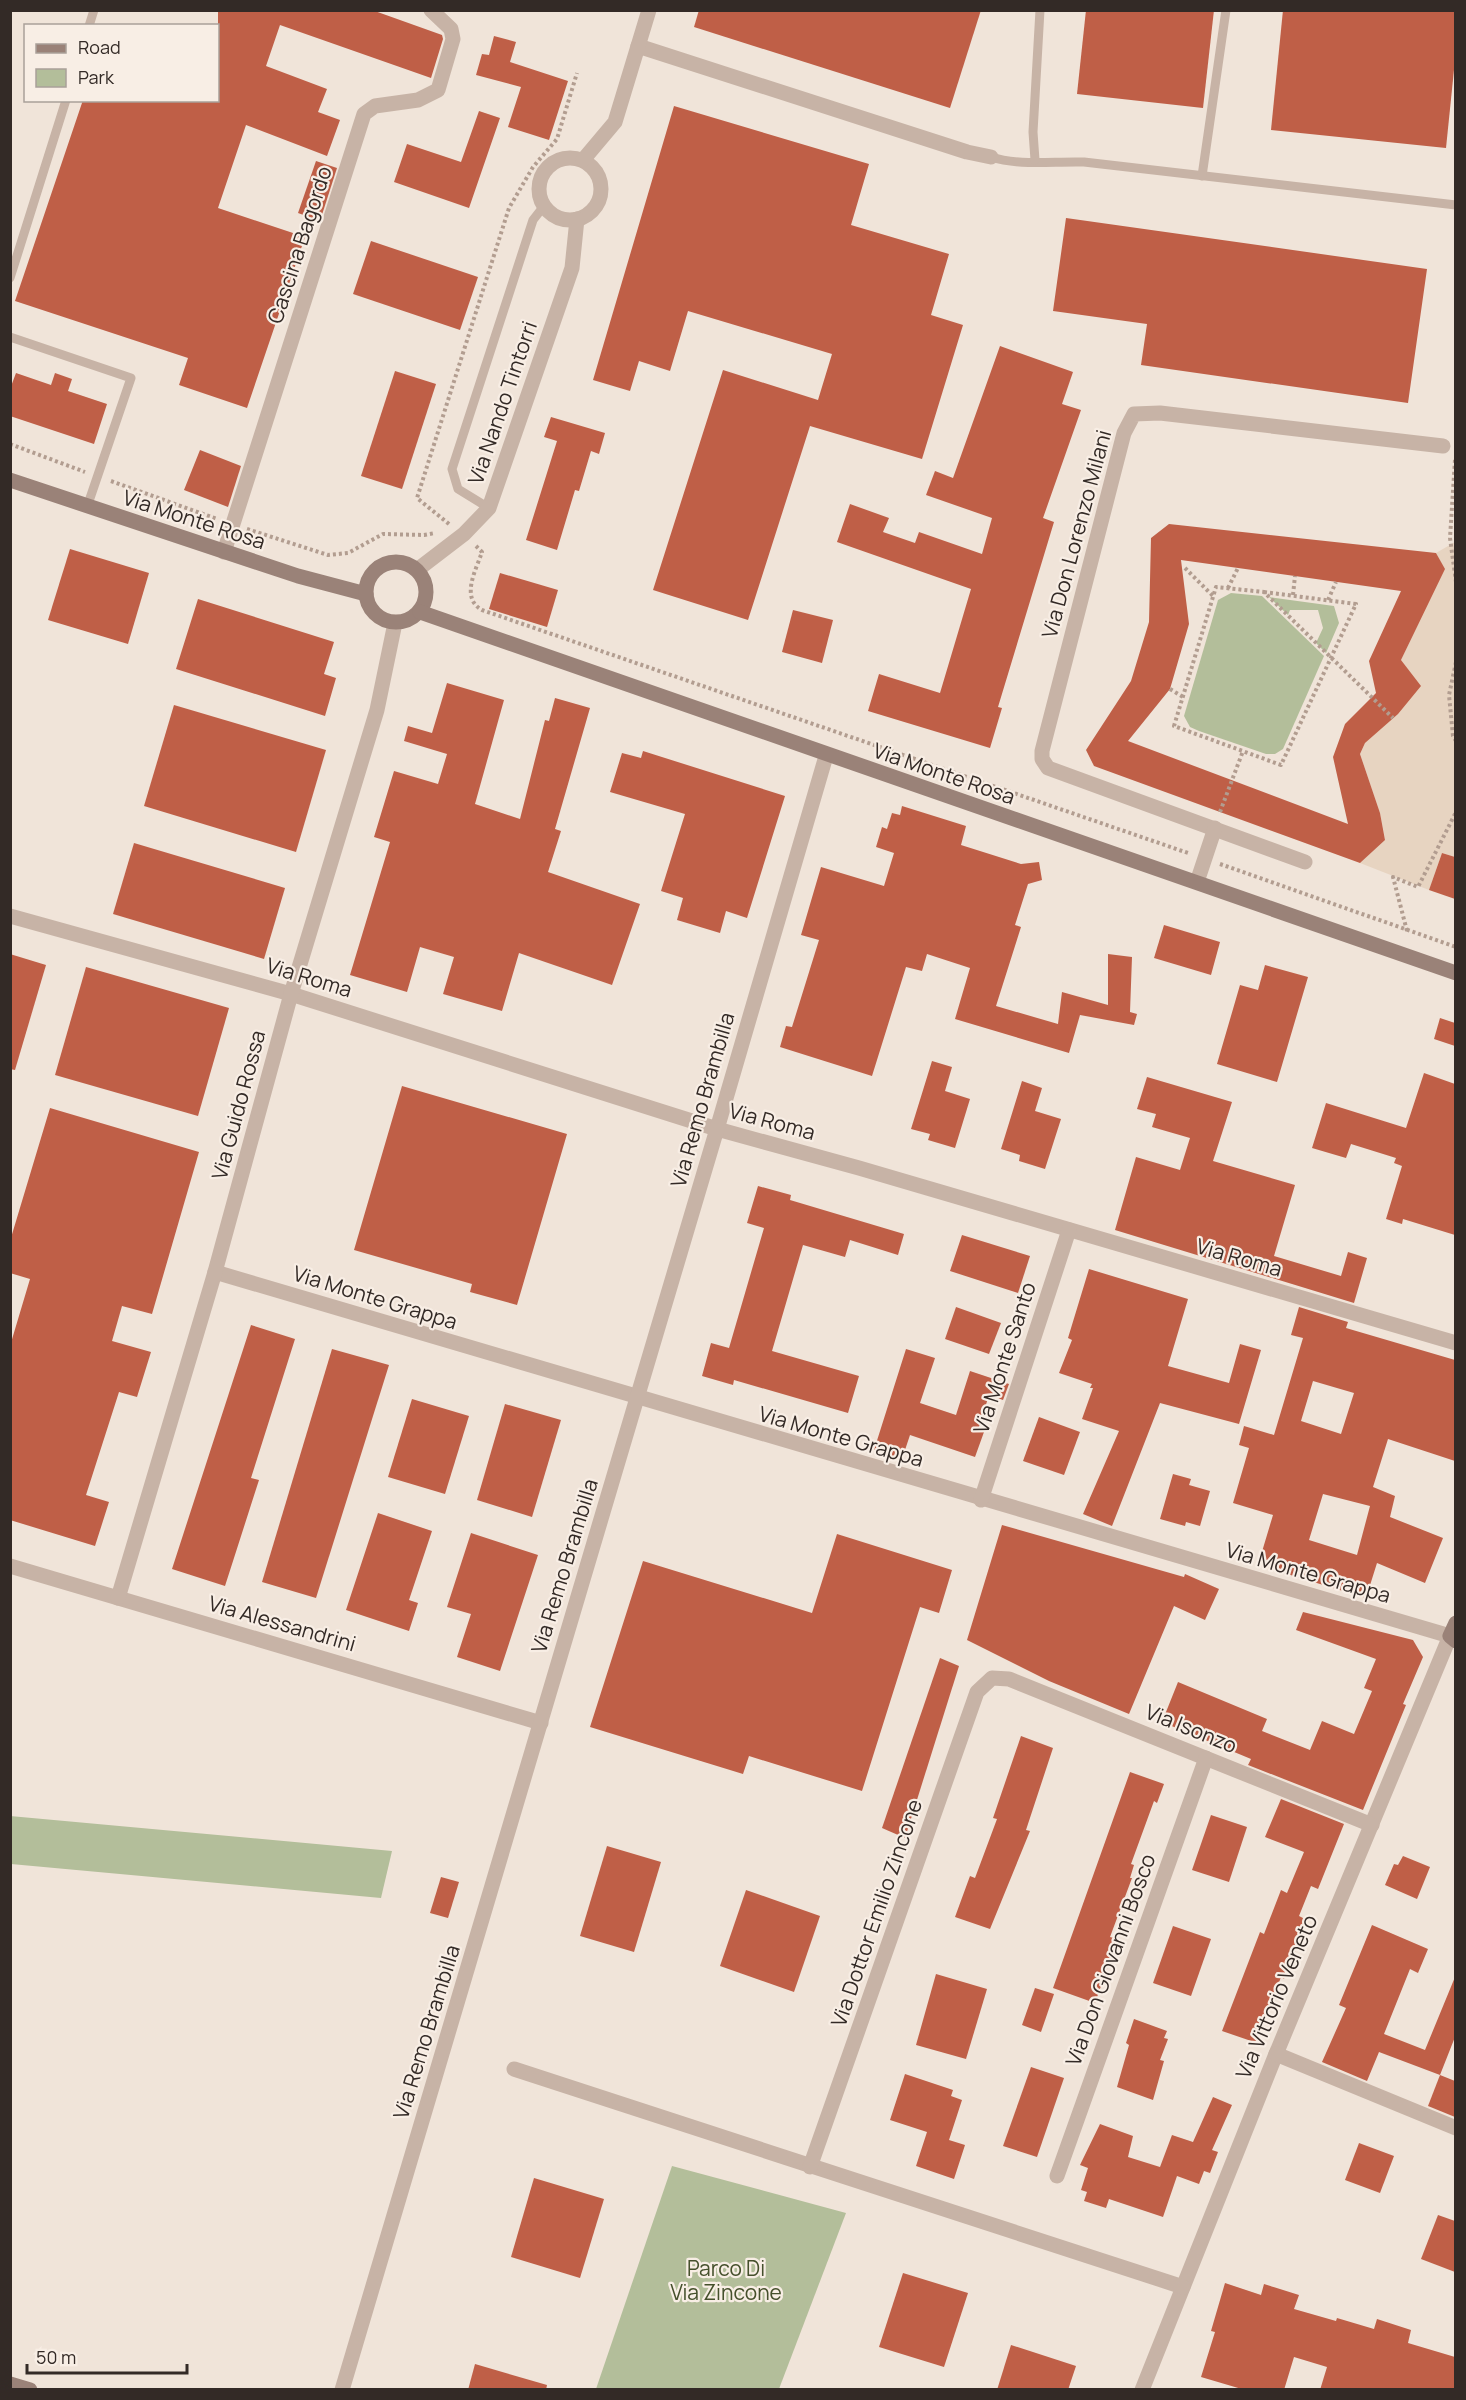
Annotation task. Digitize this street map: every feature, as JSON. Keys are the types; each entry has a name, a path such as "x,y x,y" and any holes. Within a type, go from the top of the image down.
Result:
{"street":[{"name":"Cascina Bagordo","path":"224,552 364,114 375,106 418,100 438,90 453,39 451,29 431,10"},
{"path":"583,160 615,122 649,10"},
{"path":"638,46 967,153 991,157"},
{"path":"567,158 583,160 597,173 602,192 598,204 589,214 576,219 564,219 552,215 544,206 539,191 542,175 552,163 567,158"},
{"name":"Via Nando Tintorri","path":"417,570 464,534 489,508 572,268 576,219"},
{"name":"Via Don Lorenzo Milani","path":"1217,822 1048,768 1042,759 1124,433 1134,414 1160,413 1451,447"},
{"name":"Via Monte Rosa","path":"10,480 298,576 366,594"},
{"path":"407,563 417,570 425,581 427,592 420,612 408,620 395,623 375,614 368,605 366,594 368,581 375,570 385,564 407,563"},
{"name":"Via Monte Rosa","path":"420,612 826,756 1197,882 1455,973"},
{"name":"Via Guido Rossa","path":"118,1598 215,1272 291,994 377,710 395,623"},
{"name":"Via Remo Brambilla","path":"342,2389 826,756"},
{"path":"1197,882 1217,822 1305,862"},
{"name":"Via Roma","path":"10,916 291,994 717,1130 1070,1230 1455,1343"},
{"name":"Via Monte Santo","path":"981,1500 1070,1230"},
{"name":"Via Monte Grappa","path":"215,1272 981,1500 1454,1633"},
{"name":"Via Alessandrini","path":"10,1566 541,1723"},
{"name":"Via Vittorio Veneto","path":"1142,2390 1276,2054 1454,1633"},
{"name":"Via Isonzo","path":"993,1678 1009,1679 1372,1826"},
{"name":"Via Dottor Emilio Zincone","path":"810,2167 977,1692 993,1678"},
{"name":"Via Don Giovanni Bosco","path":"1057,2176 1206,1758"},
{"path":"1276,2054 1455,2128"},
{"path":"514,2069 1183,2287"},
{"path":"10,2384 30,2390"}],"lane":[{"path":"1035,160 1033,132 1040,10"},
{"path":"1203,176 1226,10"},
{"path":"10,278 65,102"},
{"path":"991,157 1012,164 1035,160 1084,162 1455,205"},
{"path":"489,508 458,489 452,470 533,220 544,206"},
{"path":"10,337 131,378 87,507"}],"path":[{"path":"446,522 417,498 509,208 533,167 557,139 577,73"},
{"path":"1451,447 1454,479 1450,538 1455,582"},
{"path":"482,552 470,592 473,604 482,610 1455,947"},
{"path":"1185,568 1213,596"},
{"path":"1228,588 1238,568"},
{"path":"1293,596 1295,576"},
{"path":"1328,600 1336,582"},
{"path":"1264,592 1356,604 1330,657 1281,765 1174,726 1216,586 1264,592 1330,657 1393,718"},
{"path":"1455,662 1449,695 1455,741"},
{"path":"1170,689 1183,697"},
{"path":"1217,822 1243,751"},
{"path":"1400,955 1407,930 1394,877 1418,887 1455,812"}],"green space":[{"path":"1231,593 1262,596 1324,656 1283,749 1275,754 1266,754 1199,731 1190,727 1184,716 1218,600"},
{"path":"1269,597 1334,606 1339,623 1326,653 1316,643 1323,628 1318,610 1290,610 1288,615"},
{"path":"10,1816 392,1851 381,1898 11,1864"},
{"name":"Parco Di Via Zincone","path":"672,2166 846,2213 779,2389 596,2389"}],"shaded area":[{"path":"1455,542 1455,857 1442,853 1429,890 1360,863 1385,839 1380,813 1360,754 1365,743 1420,686 1401,660 1444,569 1436,553"}],"building":[{"path":"218,10 372,10 442,35 443,39 431,78 280,25 266,66 327,89 318,112 340,120 327,156 246,125 218,208 305,237 247,408 179,385 188,358 15,301 82,102 219,102"},
{"path":"699,10 981,10 950,108 694,27"},
{"path":"1086,10 1214,10 1203,108 1077,94"},
{"path":"1283,10 1455,10 1455,60 1446,148 1271,130"},
{"path":"494,36 516,42 510,62 568,81 549,140 508,127 521,87 476,75 482,54 489,55"},
{"path":"674,106 869,164 851,225 949,254 931,315 963,325 922,459 810,426 748,620 653,590 723,370 818,400 832,354 688,311 670,371 639,361 630,391 593,380"},
{"path":"479,111 500,118 469,208 394,182 407,144 461,162"},
{"path":"316,161 337,168 320,221 298,213"},
{"path":"1066,218 1427,269 1408,403 1141,365 1147,324 1053,311"},
{"path":"371,241 478,277 460,330 353,294"},
{"path":"1000,346 1073,372 1062,404 1081,410 1043,518 1054,522 998,707 1002,708 990,748 868,711 879,674 940,693 971,589 837,542 850,504 889,518 883,532 915,543 919,532 982,554 992,518 926,495 935,471 953,478"},
{"path":"395,371 436,384 402,489 361,476"},
{"path":"16,373 51,385 55,373 72,379 68,391 107,404 94,444 10,416 10,389"},
{"path":"551,417 605,433 599,454 591,451 579,491 575,490 557,550 526,540 557,441 544,437"},
{"path":"200,450 241,466 228,507 184,490"},
{"path":"1169,524 1436,553 1445,569 1401,660 1421,686 1398,714 1365,743 1360,754 1380,813 1385,840 1360,863 1094,766 1086,750 1131,681 1149,622 1151,538","holes":["1181,560 1401,591 1369,661 1376,693 1345,724 1333,757 1348,824 1128,741 1170,689 1189,624"]},
{"path":"70,549 149,573 128,644 48,620"},
{"path":"500,573 558,590 547,627 489,609"},
{"path":"198,599 334,642 324,674 336,678 325,716 176,669"},
{"path":"793,610 833,620 822,663 782,652"},
{"path":"447,683 504,700 475,804 520,819 545,720 549,721 555,698 590,708 555,829 561,831 548,872 640,904 612,985 519,953 502,1011 443,994 454,957 420,947 407,992 350,975 390,842 374,837 394,771 438,784 447,754 404,741 408,726 432,733"},
{"path":"174,705 326,750 296,852 144,806"},
{"path":"643,751 785,796 747,918 726,911 720,933 677,920 683,898 661,891 685,814 610,792 622,753 641,758"},
{"path":"902,806 966,826 961,845 1021,864 1039,862 1042,880 1028,884 1015,925 1021,927 996,1006 1058,1024 1062,992 1108,1005 1108,954 1132,957 1130,1012 1137,1014 1134,1025 1080,1015 1069,1053 955,1019 970,968 927,954 922,971 906,967 872,1076 780,1047 786,1026 792,1027 819,940 801,935 821,867 884,886 894,853 876,847 882,827 887,829 892,813 900,815"},
{"path":"134,843 285,888 264,959 113,914"},
{"path":"1442,853 1455,857 1455,899 1429,890"},
{"path":"1164,925 1220,942 1211,975 1154,958"},
{"path":"10,954 46,965 15,1070 10,1069"},
{"path":"1265,965 1308,977 1277,1082 1217,1064 1240,985 1258,990"},
{"path":"86,967 229,1008 198,1116 55,1075"},
{"path":"1440,1018 1455,1023 1455,1046 1434,1039"},
{"path":"932,1061 952,1067 945,1091 970,1099 955,1148 928,1140 930,1134 911,1129"},
{"path":"1424,1073 1455,1084 1455,1235 1403,1219 1402,1224 1386,1219 1402,1166 1394,1163 1396,1158 1351,1144 1346,1158 1312,1148 1326,1103 1406,1128"},
{"path":"1147,1077 1232,1102 1213,1161 1295,1185 1274,1256 1341,1276 1348,1252 1367,1258 1354,1303 1115,1230 1136,1157 1180,1170 1190,1138 1152,1127 1156,1114 1137,1109"},
{"path":"1022,1081 1042,1088 1035,1111 1061,1119 1045,1169 1019,1161 1020,1155 1001,1149"},
{"path":"402,1086 567,1134 517,1305 470,1292 472,1284 354,1250"},
{"path":"50,1108 199,1152 152,1314 122,1306 112,1341 151,1352 137,1397 119,1392 86,1495 109,1502 95,1546 10,1520 10,1346 30,1279 10,1273 10,1241"},
{"path":"758,1186 791,1195 790,1200 904,1234 898,1255 850,1240 845,1257 803,1245 772,1351 859,1376 848,1413 734,1380 733,1385 702,1376 711,1343 729,1348 764,1228 747,1223"},
{"path":"962,1235 1030,1256 1018,1293 950,1271"},
{"path":"1089,1269 1188,1299 1168,1366 1229,1383 1240,1344 1261,1350 1239,1424 1160,1403 1112,1526 1083,1514 1119,1431 1082,1419 1093,1388 1090,1388 1092,1384 1059,1373 1072,1340 1068,1338"},
{"path":"956,1307 1001,1323 989,1354 945,1339"},
{"path":"1299,1307 1348,1322 1346,1328 1455,1360 1455,1461 1388,1439 1373,1487 1395,1496 1390,1517 1443,1538 1425,1583 1377,1563 1366,1598 1258,1565 1273,1515 1233,1503 1249,1448 1239,1445 1244,1426 1274,1435 1303,1338 1291,1335","holes":["1313,1381 1354,1393 1341,1434 1301,1421","1323,1494 1370,1506 1357,1555 1309,1540"]},
{"path":"251,1325 295,1339 251,1478 259,1480 225,1586 172,1569"},
{"path":"332,1349 389,1365 316,1598 262,1582"},
{"path":"906,1349 935,1358 920,1403 956,1415 970,1371 1009,1384 1003,1400 989,1395 978,1430 984,1432 975,1457 910,1435 902,1459 874,1450"},
{"path":"412,1399 469,1416 445,1494 388,1477"},
{"path":"505,1404 561,1420 532,1517 477,1500"},
{"path":"1039,1417 1080,1432 1064,1475 1023,1461"},
{"path":"1173,1474 1191,1479 1189,1485 1210,1491 1200,1526 1186,1522 1185,1526 1160,1519"},
{"path":"378,1513 432,1531 409,1600 418,1603 409,1631 346,1610"},
{"path":"1002,1525 1184,1577 1185,1574 1219,1589 1205,1620 1174,1606 1129,1714 1049,1681 967,1640"},
{"path":"471,1533 538,1555 500,1671 457,1657 471,1614 447,1607"},
{"path":"837,1534 952,1570 939,1613 920,1607 862,1791 749,1756 743,1774 590,1727 643,1561 812,1613"},
{"path":"1303,1612 1413,1640 1423,1657 1363,1810 1248,1765 1251,1759 1162,1722 1178,1682 1267,1719 1262,1731 1310,1750 1322,1721 1354,1734 1372,1691 1364,1688 1376,1659 1296,1630"},
{"path":"940,1658 959,1666 905,1838 882,1828"},
{"path":"1021,1736 1053,1748 1026,1830 1030,1831 990,1929 955,1917 970,1876 975,1878 997,1819 993,1818"},
{"path":"1130,1772 1164,1784 1157,1803 1154,1801 1131,1864 1134,1865 1130,1878 1132,1878 1110,1937 1114,1938 1111,1945 1115,1946 1095,2003 1053,1988"},
{"path":"1281,1799 1344,1824 1318,1889 1311,1886 1299,1916 1305,1919 1295,1946 1297,1947 1284,1979 1281,1977 1257,2043 1222,2031 1260,1932 1264,1934 1281,1890 1287,1893 1304,1852 1265,1837"},
{"path":"1211,1815 1247,1827 1229,1882 1192,1870"},
{"path":"607,1846 661,1862 634,1952 580,1936"},
{"path":"1403,1856 1430,1867 1417,1899 1385,1885 1394,1864 1398,1865"},
{"path":"441,1877 459,1882 448,1918 430,1913"},
{"path":"746,1890 820,1916 794,1992 720,1966"},
{"path":"1372,1925 1428,1949 1418,1973 1410,1969 1384,2034 1425,2050 1455,1977 1455,2037 1440,2075 1379,2052 1367,2081 1322,2062 1346,2008 1339,2005"},
{"path":"1173,1926 1211,1939 1191,1996 1153,1983"},
{"path":"936,1974 987,1989 966,2059 916,2045"},
{"path":"1035,1988 1054,1994 1041,2032 1022,2025"},
{"path":"1134,2019 1167,2031 1164,2038 1168,2039 1160,2060 1164,2061 1153,2100 1117,2087 1129,2045 1126,2043"},
{"path":"1031,2067 1064,2078 1037,2157 1003,2146"},
{"path":"905,2074 953,2090 951,2096 962,2100 949,2140 965,2145 954,2179 916,2166 927,2132 890,2120"},
{"path":"1440,2075 1455,2081 1455,2117 1428,2106"},
{"path":"1213,2097 1232,2105 1212,2150 1218,2152 1210,2173 1204,2171 1199,2184 1177,2176 1163,2217 1109,2199 1106,2208 1084,2201 1087,2192 1081,2190 1088,2168 1080,2165 1100,2124 1133,2136 1128,2157 1160,2167 1172,2135 1193,2142"},
{"path":"1359,2143 1394,2156 1380,2193 1345,2180"},
{"path":"534,2178 604,2199 580,2278 511,2257"},
{"path":"1438,2215 1455,2221 1455,2272 1421,2259"},
{"path":"903,2273 968,2293 944,2367 879,2347"},
{"path":"1225,2283 1261,2295 1264,2284 1299,2295 1294,2309 1336,2321 1337,2318 1374,2329 1377,2319 1411,2330 1408,2343 1455,2357 1455,2390 1320,2390 1327,2367 1294,2357 1284,2390 1245,2390 1201,2377 1215,2332 1211,2331"},
{"path":"1011,2345 1076,2366 1068,2390 997,2390"},
{"path":"475,2364 547,2385 546,2390 468,2390"}]}
